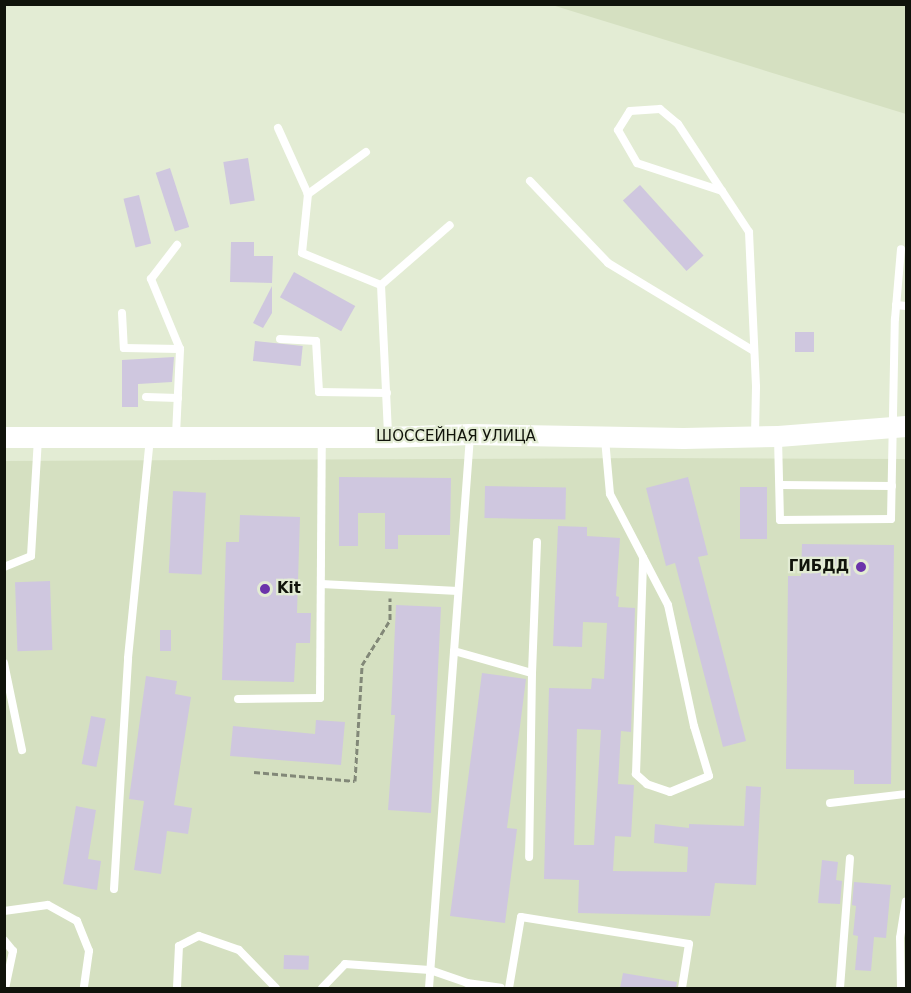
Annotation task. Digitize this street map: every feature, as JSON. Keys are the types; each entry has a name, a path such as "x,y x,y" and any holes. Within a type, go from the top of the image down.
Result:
{"main road":[{"name":"ШОССЕЙНАЯ УЛИЦА","path":"4,437 388,437 470,434 605,438 755,436 900,426"}],"lane":[{"path":"722,191 637,163 618,130 630,111 660,109 678,124 749,232 755,436"},
{"path":"278,128 308,194 302,254 381,285"},
{"path":"308,194 366,152"},
{"path":"530,181 608,263 754,351"},
{"path":"381,285 450,225"},
{"path":"176,436 180,349 150,279 177,244"},
{"path":"778,435 780,520 891,519 892,486 900,426 896,305 901,249"},
{"path":"381,285 388,437"},
{"path":"896,305 906,306"},
{"path":"122,313 124,348 180,349"},
{"path":"280,339 316,341 319,392 387,393"},
{"path":"146,397 178,398"},
{"path":"429,988 470,434"},
{"path":"114,889 128,658 150,436"},
{"path":"4,567 31,556 38,437"},
{"path":"238,699 320,698 322,437"},
{"path":"605,438 610,494 644,558 668,605 694,726 709,776 670,792 646,784 636,774 644,558"},
{"path":"780,485 892,486"},
{"path":"529,857 537,542"},
{"path":"321,584 458,591"},
{"path":"454,651 532,673"},
{"path":"5,663 22,750"},
{"path":"830,802 906,795"},
{"path":"840,988 850,858"},
{"path":"901,988 900,938 906,901"},
{"path":"4,911 48,905 76,921 89,951 84,988"},
{"path":"509,988 521,917 689,944 682,988"},
{"path":"177,988 179,946 199,936 239,950 276,988"},
{"path":"4,940 13,951 5,988"},
{"path":"322,988 345,964 430,970 467,983 501,988"}],"path":[{"path":"254,772 355,781 362,666 390,621 390,587"}],"shaded area":[{"path":"552,5 906,5 906,114"},
{"path":"906,459 906,988 5,988 5,461"}],"building":[{"path":"248,158 255,200 230,204 223,162"},
{"path":"170,168 189,227 175,232 156,173"},
{"path":"640,185 704,256 686,271 623,200"},
{"path":"139,195 151,244 136,247 123,199"},
{"path":"231,242 254,242 254,256 273,256 272,283 230,282"},
{"path":"294,272 355,306 341,331 280,297"},
{"path":"272,286 272,313 263,328 253,323"},
{"path":"795,332 814,332 814,352 795,352"},
{"path":"255,341 303,346 301,366 253,361"},
{"path":"174,357 172,382 138,384 138,407 122,407 122,360"},
{"path":"339,477 451,478 450,535 398,535 398,549 385,549 385,513 358,513 358,546 339,546"},
{"path":"688,477 708,555 698,557 746,741 723,747 675,563 666,566 646,488"},
{"path":"485,486 566,487 565,519 484,518"},
{"path":"740,487 767,487 767,539 740,539"},
{"path":"173,491 206,493 202,575 169,573"},
{"path":"240,515 300,517 297,613 311,613 310,643 296,643 294,682 222,680 226,542 239,542"},
{"path":"558,526 587,527 587,536 620,538 616,596 619,597 618,607 635,608 631,732 621,731 618,784 634,785 631,837 615,836 613,871 687,872 688,847 654,843 655,824 689,828 689,824 744,826 746,786 761,787 756,885 715,883 710,916 578,913 579,880 544,879 549,688 591,689 592,678 604,679 607,623 583,622 582,647 553,646","holes":["577,729 601,730 594,845 574,845"]},
{"path":"802,544 894,545 891,784 854,784 854,770 786,769 788,576 801,576"},
{"path":"50,581 52,650 17,651 15,582"},
{"path":"396,605 441,607 431,813 388,810 395,715 391,715"},
{"path":"160,630 171,630 171,651 160,651"},
{"path":"482,673 526,679 507,828 517,829 505,923 450,916"},
{"path":"146,676 177,681 175,694 191,697 174,805 192,808 188,834 167,831 161,874 134,870 144,801 129,799"},
{"path":"91,716 106,719 96,767 82,764"},
{"path":"316,720 345,722 341,765 230,756 233,726 315,734"},
{"path":"76,806 96,810 88,859 101,861 97,890 63,884"},
{"path":"822,860 838,862 836,880 842,881 840,904 818,903"},
{"path":"854,882 891,885 886,938 874,937 871,971 855,970 858,936 853,935 856,906 852,905"},
{"path":"284,955 309,956 308,970 284,969"},
{"path":"623,973 677,982 676,988 620,988"}],"place":[{"name":"ГИБДД","path":"861,567"},
{"name":"Kit","path":"265,589"}]}
